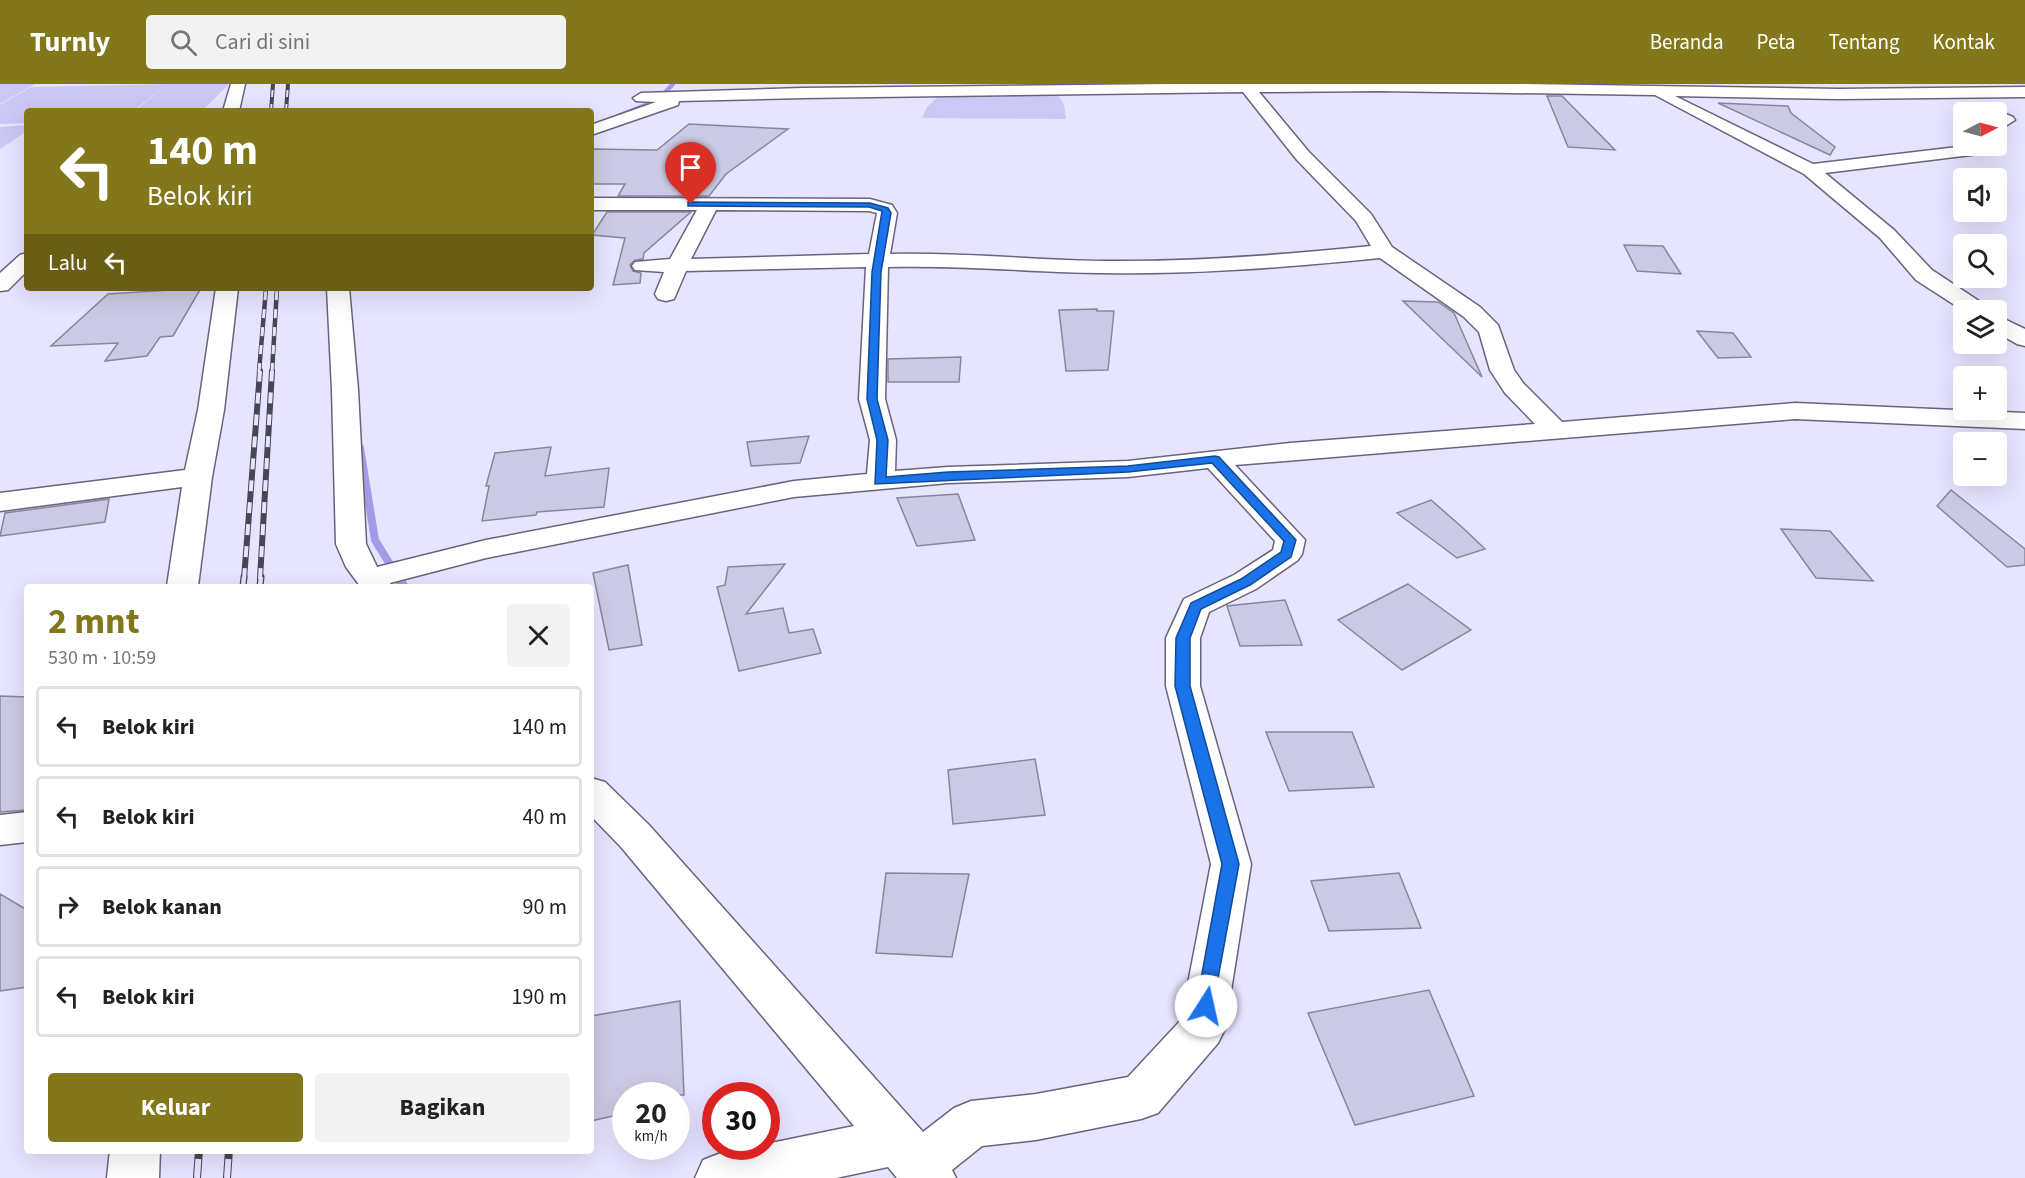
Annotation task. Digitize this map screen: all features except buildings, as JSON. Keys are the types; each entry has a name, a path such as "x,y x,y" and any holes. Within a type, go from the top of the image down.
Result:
{"street":[{"path":"232,108 238,84"},
{"path":"594,116 651,93 685,97 806,88 1379,86 1637,88 1839,94 2025,92"},
{"path":"1248,88 1303,156 1364,218 1384,251 1472,312 1490,330 1502,370 1514,388 1555,429"},
{"path":"1637,88 1810,170 1887,234 1924,275 1962,300"},
{"path":"1949,93 1968,102"},
{"path":"594,128 685,97"},
{"path":"1810,170 1953,152"},
{"path":"594,203 605,188"},
{"path":"637,204 650,189"},
{"path":"594,204 870,205 882,207 887,213 876,272 872,399 883,440 880,481"},
{"path":"666,294 677,266 710,204"},
{"path":"642,266 944,260 1103,267 1264,263 1384,251"},
{"path":"0,285 24,262"},
{"path":"183,584 198,477 211,410 227,291"},
{"path":"338,291 345,378 351,544 358,561 374,580 424,563 794,489 948,475 1128,469 1555,429 1795,411 2025,421"},
{"path":"2007,328 2025,339"},
{"path":"721,1178 927,1155 971,1124 1036,1117 1141,1097 1202,1029 1231,864 1183,686 1183,638 1195,606 1245,582 1287,554 1290,540 1215,460"},
{"path":"0,502 198,477"},
{"path":"594,795 927,1155"},
{"path":"0,830 24,827"},
{"path":"133,1178 135,1154"}],"shaded area":[{"path":"0,84 35,84 0,104"},
{"path":"229,84 205,108 139,108 161,89 137,108 24,108 24,123 0,124 0,105 31,87"},
{"path":"1056,92 1064,105 1066,119 922,118 927,107 942,93"},
{"path":"24,125 24,133 0,149 0,127"}],"waterway":[{"path":"618,116 658,100 673,84"},
{"path":"360,448 375,540 399,579"},
{"path":"398,577 402,584"}],"railway":[{"path":"271,108 273,84"},
{"path":"286,108 288,84"},
{"path":"259,372 266,291"},
{"path":"272,372 277,291"},
{"path":"244,579 260,371"},
{"path":"260,579 272,371"},
{"path":"243,584 244,577"},
{"path":"260,584 261,577"},
{"path":"197,1178 199,1154"},
{"path":"227,1178 229,1154"}],"route":[{"path":"691,204 870,205 885,209 887,213 876,272 872,399 883,440 880,481 948,475 1128,469 1215,460 1290,540 1287,554 1245,582 1195,606 1183,638 1183,686 1231,864 1206,1006"}]}
